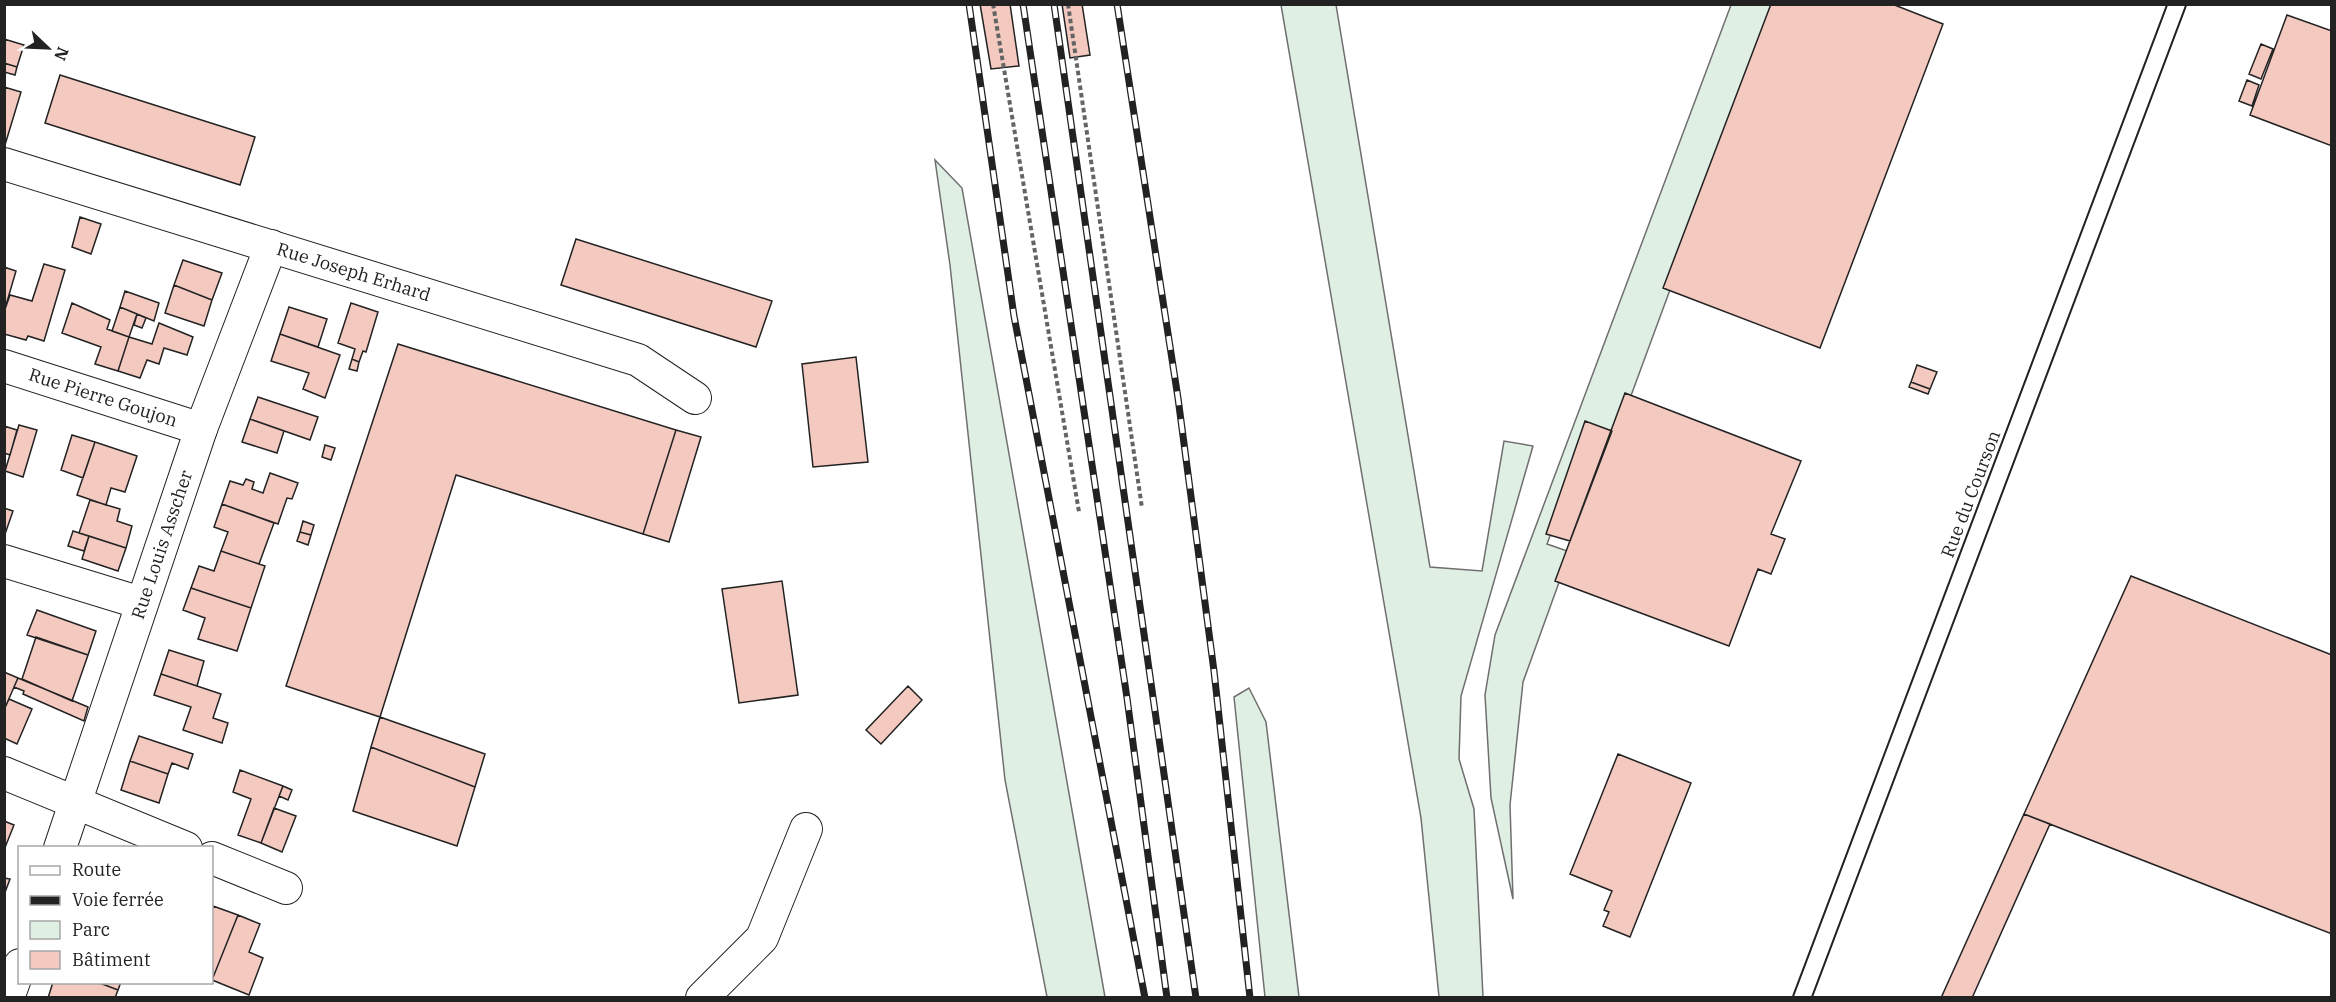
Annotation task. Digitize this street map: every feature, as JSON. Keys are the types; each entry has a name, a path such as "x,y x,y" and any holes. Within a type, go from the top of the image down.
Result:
{"street":[{"name":"Rue Joseph Erhard","path":"4,164 638,360 695,398"},
{"name":"Rue Louis Asscher","path":"61,846 201,429 271,246"},
{"name":"Rue Pierre Goujon","path":"4,366 201,429"},
{"path":"4,561 141,603"},
{"path":"4,773 181,846"},
{"path":"702,998 762,938 806,829"},
{"path":"213,858 286,888"},
{"path":"8,998 18,970"}],"lane":[{"name":"Rue du Courson","path":"1802,998 2177,4"}],"path":[{"path":"993,4 1079,512"},
{"path":"1068,4 1142,508"}],"green space":[{"path":"1281,5 1336,5 1430,567 1482,571 1504,441 1533,446 1461,696 1459,759 1474,809 1483,997 1439,997 1421,818"},
{"path":"1731,5 1775,5 1615,439 1590,429 1547,544 1570,552 1523,682 1510,805 1513,899 1491,798 1485,695 1495,635"},
{"path":"935,160 962,188 1105,997 1047,997 1005,780 950,265"},
{"path":"1249,688 1266,722 1299,997 1265,997 1234,697"}],"building":[{"path":"980,4 1010,4 1019,66 991,69"},
{"path":"1062,4 1082,4 1090,55 1070,58"},
{"path":"1771,4 1892,4 1943,24 1820,348 1663,288"},
{"path":"2287,15 2332,31 2332,146 2250,115"},
{"path":"4,39 24,45 17,67 4,63"},
{"path":"2261,44 2273,49 2261,79 2249,74"},
{"path":"4,63 17,67 15,75 4,72"},
{"path":"60,75 255,137 240,185 45,123"},
{"path":"2247,80 2259,85 2252,106 2239,101"},
{"path":"4,87 21,92 5,145 4,145"},
{"path":"80,217 101,224 91,254 72,247"},
{"path":"576,239 772,301 756,347 561,285"},
{"path":"183,260 222,273 212,300 174,285"},
{"path":"44,264 65,270 44,341 28,336 26,340 4,334 4,312 10,295 32,301"},
{"path":"4,267 16,271 4,312"},
{"path":"174,285 212,300 204,326 165,313"},
{"path":"125,291 159,303 154,321 120,307"},
{"path":"72,303 110,320 107,329 129,337 118,371 95,364 101,347 62,333"},
{"path":"351,303 378,312 366,352 363,351 359,362 352,359 355,349 338,343"},
{"path":"120,307 137,314 129,337 112,331"},
{"path":"289,307 327,319 318,347 280,334"},
{"path":"137,314 146,318 142,328 134,325"},
{"path":"159,323 193,337 187,355 164,348 159,364 147,360 140,378 118,371 129,337 152,344"},
{"path":"280,334 340,355 325,398 303,389 309,373 271,361"},
{"path":"398,344 676,430 643,534 456,475 380,717 286,686"},
{"path":"856,357 868,462 813,467 802,364"},
{"path":"352,359 359,362 357,371 349,369"},
{"path":"1917,365 1937,372 1930,389 1911,382"},
{"path":"1911,382 1930,389 1928,394 1909,387"},
{"path":"1625,393 1801,461 1771,534 1785,539 1771,574 1758,569 1729,646 1555,581"},
{"path":"258,397 318,417 310,440 250,419"},
{"path":"250,419 284,431 277,453 242,442"},
{"path":"1585,421 1612,431 1570,541 1546,534"},
{"path":"19,425 37,430 23,477 5,471"},
{"path":"4,426 17,430 10,455 4,453"},
{"path":"676,430 701,437 669,542 643,534"},
{"path":"72,435 95,442 83,478 61,470"},
{"path":"95,442 137,456 125,492 111,488 106,505 77,495"},
{"path":"325,445 335,448 331,460 322,457"},
{"path":"270,473 298,483 292,499 287,498 278,524 222,504 230,481 243,485 246,479 254,482 252,489 263,493"},
{"path":"90,500 120,509 117,521 132,526 126,548 79,533"},
{"path":"222,504 274,523 259,564 221,551 228,532 214,527"},
{"path":"4,508 13,511 4,537"},
{"path":"303,521 314,525 311,535 300,532"},
{"path":"73,531 89,536 84,551 68,546"},
{"path":"300,532 311,535 308,545 297,541"},
{"path":"89,536 126,548 118,571 82,559"},
{"path":"221,551 265,566 251,608 191,588 199,566 214,571"},
{"path":"2131,576 2332,655 2332,934 2024,814"},
{"path":"782,581 798,695 739,703 722,589"},
{"path":"191,588 251,608 237,651 198,639 205,618 183,610"},
{"path":"37,610 96,631 88,655 27,635"},
{"path":"36,637 88,655 72,701 22,679"},
{"path":"169,650 204,661 197,686 161,674"},
{"path":"4,672 18,678 4,710"},
{"path":"161,674 221,694 213,718 228,723 222,743 183,730 191,707 154,695"},
{"path":"18,678 88,707 84,721 23,694 24,691 14,687"},
{"path":"908,686 922,700 881,744 866,730"},
{"path":"9,699 32,709 17,744 4,738 4,710"},
{"path":"380,717 485,754 475,787 371,747"},
{"path":"139,736 193,754 188,769 172,763 168,774 130,761"},
{"path":"371,747 475,787 457,846 353,811"},
{"path":"1618,754 1691,783 1630,937 1603,926 1609,912 1604,910 1612,891 1570,874"},
{"path":"130,761 168,774 159,803 121,790"},
{"path":"240,770 283,786 261,843 238,835 251,799 233,792"},
{"path":"283,786 292,790 288,800 279,796"},
{"path":"274,808 296,816 282,852 261,843"},
{"path":"2024,814 2050,824 1972,998 1941,998"},
{"path":"4,821 14,825 4,850"},
{"path":"4,878 10,879 4,895"},
{"path":"213,906 238,915 213,978"},
{"path":"238,915 260,924 249,952 263,958 249,995 213,980"},
{"path":"52,984 102,984 118,990 115,998 48,998"},
{"path":"102,984 120,984 118,990"}],"railway":[{"path":"969,4 1014,316 1145,998"},
{"path":"1023,4 1127,698 1167,998"},
{"path":"1054,4 1196,998"},
{"path":"1117,4 1178,398 1214,671 1250,998"}]}
